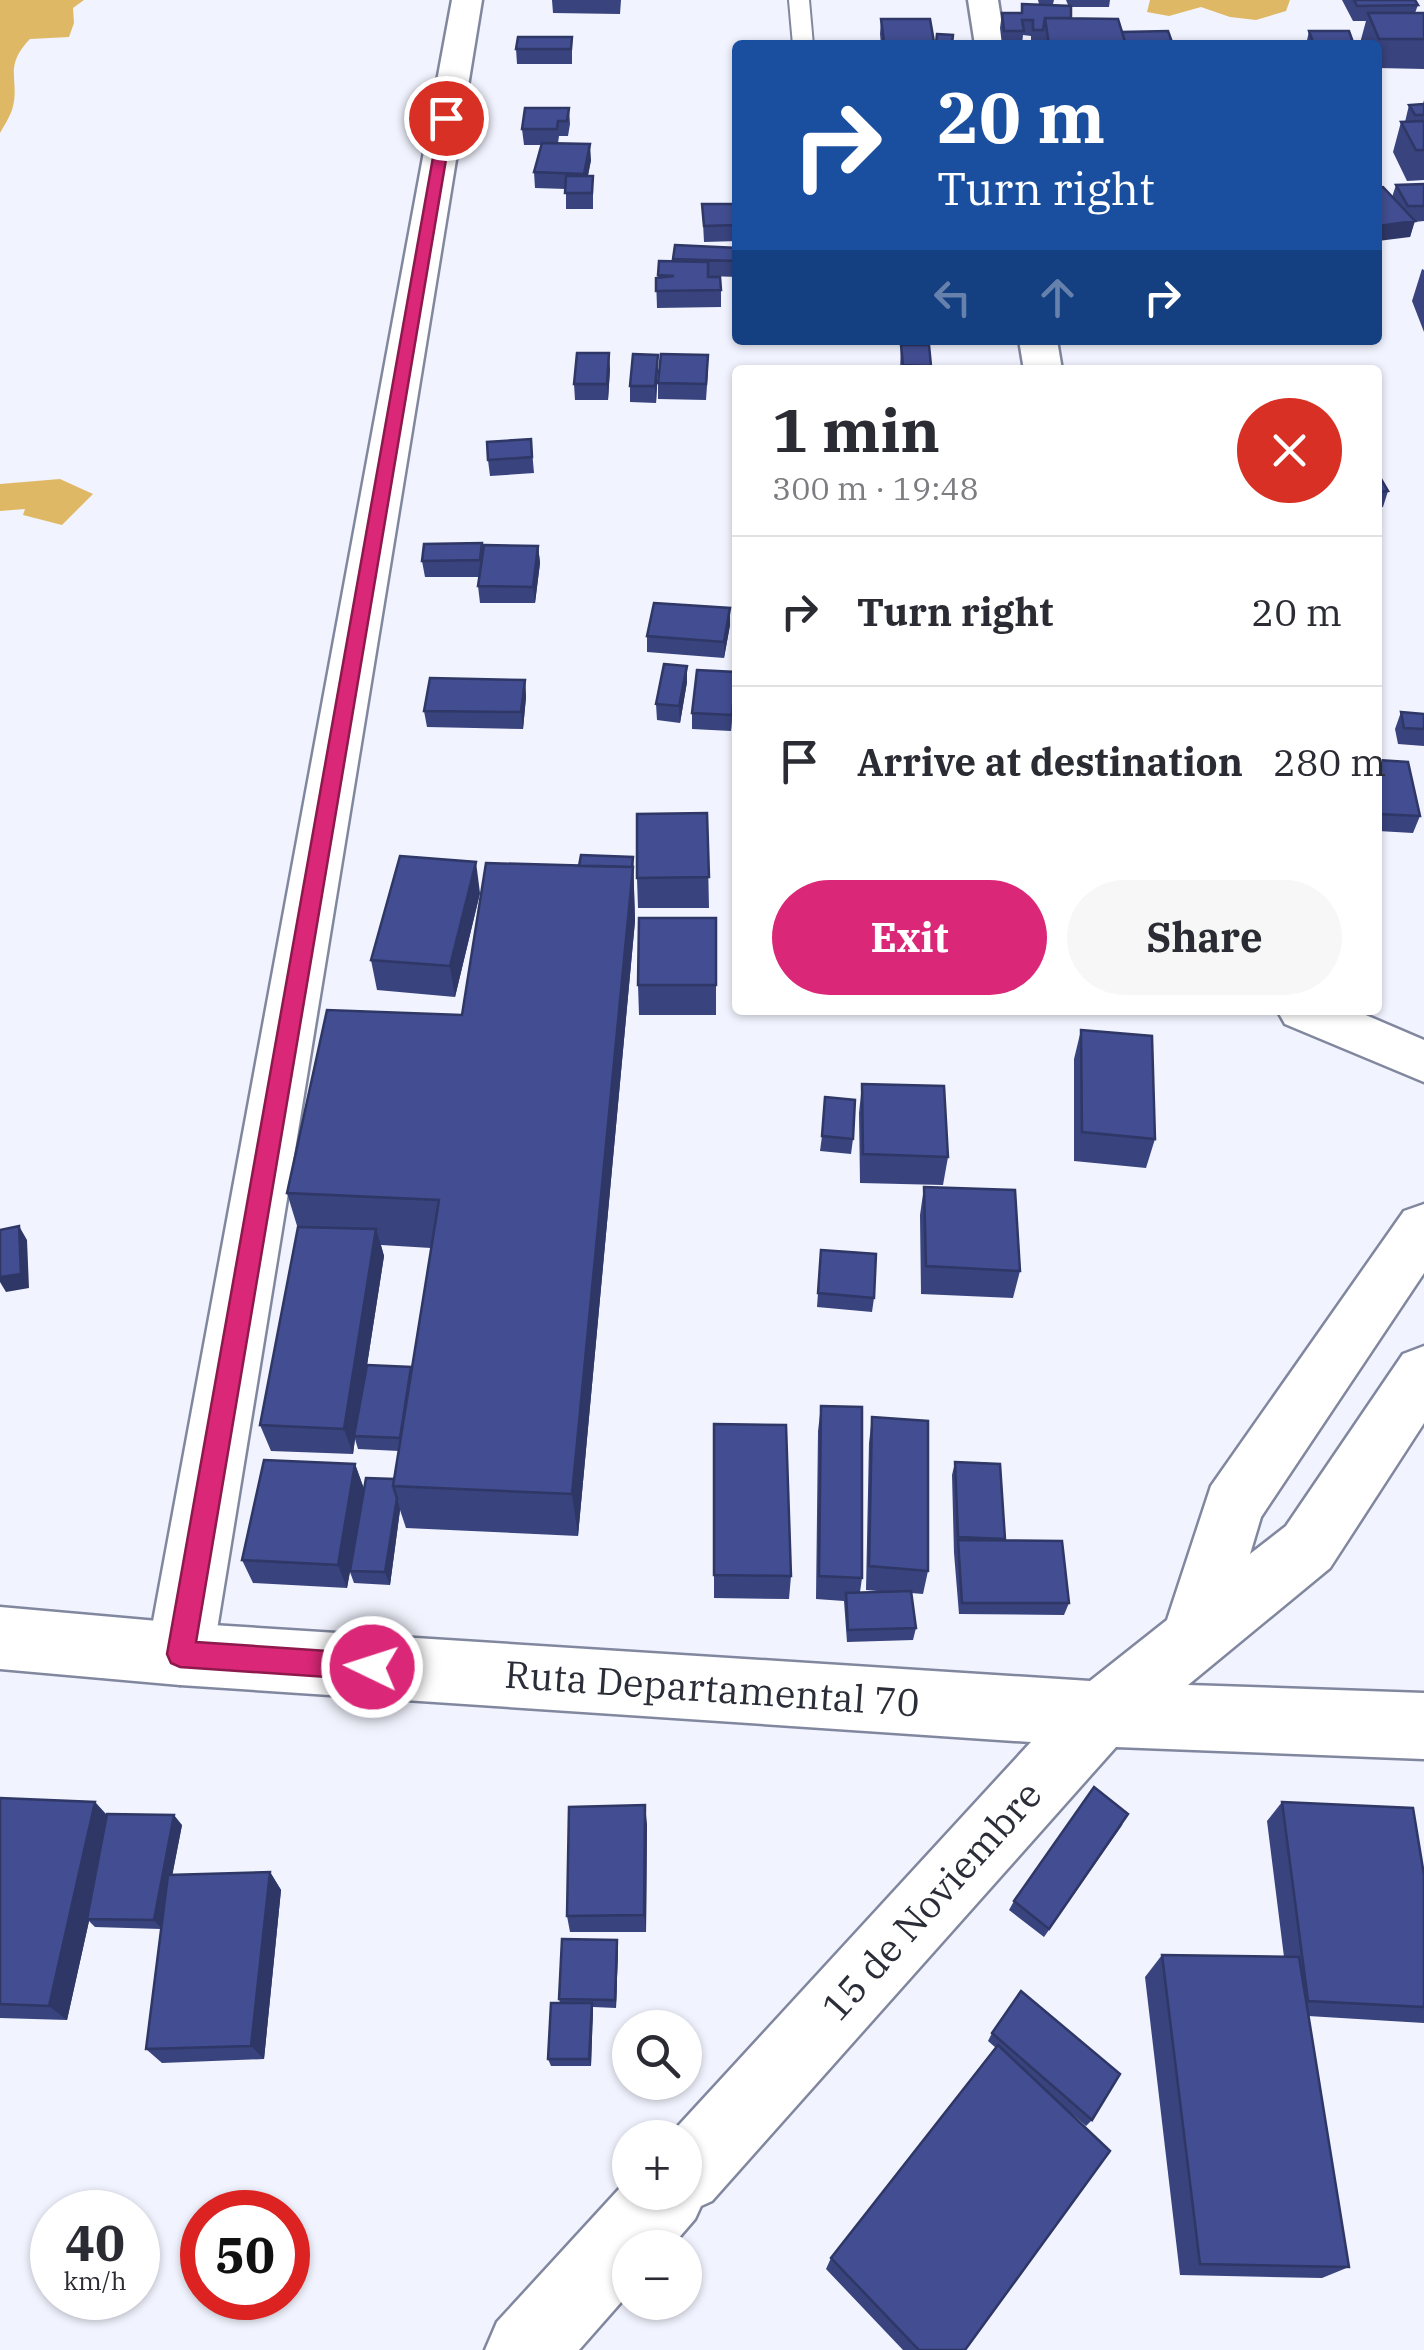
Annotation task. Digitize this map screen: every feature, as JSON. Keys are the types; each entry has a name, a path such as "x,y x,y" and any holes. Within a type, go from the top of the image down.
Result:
{"street":[{"path":"180,1654 467,0"},
{"path":"983,0 989,40"},
{"path":"1315,1015 1424,1062"},
{"path":"1192,1644 1233,1506 1424,1228"},
{"name":"15 de Noviembre","path":"702,2155 1102,1714 1308,1547 1424,1372"},
{"name":"Ruta Departamental 70","path":"0,1638 180,1654 1102,1714 1424,1726"},
{"path":"525,2350 652,2210"}],"lane":[{"path":"799,0 803,40"}],"shaded area":[{"path":"0,0 84,0 73,8 74,23 69,37 30,39 22,49 14,66 12,110 0,133"},
{"path":"1150,0 1290,0 1286,11 1256,20 1230,17 1201,7 1169,16 1147,12"},
{"path":"60,479 93,494 62,525 23,515 25,509 0,511 0,484"}],"building":[{"path":"1354,0 1415,0 1418,5 1357,6"},
{"path":"1022,4 1071,6 1071,18 1045,18 1043,30 1033,30 1033,20 1022,20 1024,31 1004,31 1002,13 1022,13"},
{"path":"1368,13 1424,13 1424,39 1379,39"},
{"path":"1045,18 1118,19 1124,40 1048,40"},
{"path":"881,19 930,19 934,40 884,40"},
{"path":"1168,31 1171,40 1124,40 1122,32"},
{"path":"1309,31 1349,31 1352,40 1312,40"},
{"path":"937,34 953,35 952,40 936,40"},
{"path":"518,37 572,37 571,49 516,49"},
{"path":"1424,104 1424,115 1415,115 1409,105"},
{"path":"525,108 569,108 567,121 558,121 557,129 522,129"},
{"path":"1424,121 1424,150 1416,150 1401,122"},
{"path":"542,143 590,144 584,174 534,172"},
{"path":"566,176 593,176 592,193 565,193"},
{"path":"1424,184 1424,206 1408,206 1396,185"},
{"path":"1383,187 1415,221 1382,225"},
{"path":"702,204 732,204 732,225 704,226"},
{"path":"675,245 732,248 732,261 673,259"},
{"path":"659,261 708,262 708,277 720,277 721,290 656,291 656,278 674,276 658,275"},
{"path":"901,345 929,345 931,365 903,365"},
{"path":"577,353 609,353 607,384 574,384"},
{"path":"633,354 658,355 655,386 630,386"},
{"path":"661,354 708,355 706,384 658,383"},
{"path":"531,439 532,457 488,460 487,442"},
{"path":"482,543 480,560 422,561 424,544"},
{"path":"484,545 538,546 533,587 478,586"},
{"path":"654,603 730,608 724,642 647,636"},
{"path":"664,664 687,666 679,706 656,704"},
{"path":"697,670 732,672 732,715 692,713"},
{"path":"430,678 525,680 521,712 424,711"},
{"path":"1401,712 1424,714 1424,729 1404,728"},
{"path":"1382,760 1408,762 1420,816 1382,814"},
{"path":"707,813 709,877 637,878 637,814"},
{"path":"581,855 633,857 632,867 579,866"},
{"path":"400,856 476,862 450,966 371,960"},
{"path":"486,863 633,867 572,1494 393,1486 439,1200 287,1193 327,1010 462,1015"},
{"path":"639,918 716,918 716,985 638,985"},
{"path":"1081,1030 1152,1036 1155,1139 1082,1132"},
{"path":"862,1084 944,1086 948,1157 863,1154"},
{"path":"825,1097 855,1100 853,1139 822,1136"},
{"path":"924,1187 1015,1190 1020,1271 926,1266"},
{"path":"19,1226 21,1274 0,1277 0,1230"},
{"path":"298,1227 376,1229 344,1429 260,1425"},
{"path":"821,1250 876,1254 874,1298 818,1293"},
{"path":"367,1365 411,1367 400,1438 354,1436"},
{"path":"821,1406 862,1407 862,1578 819,1576"},
{"path":"872,1417 928,1421 928,1571 869,1566"},
{"path":"714,1424 786,1425 791,1576 714,1575"},
{"path":"264,1460 355,1464 338,1565 242,1560"},
{"path":"955,1462 1000,1464 1005,1539 958,1537"},
{"path":"366,1478 394,1479 397,1498 385,1572 350,1571"},
{"path":"958,1540 1062,1541 1069,1603 962,1603"},
{"path":"911,1591 916,1628 848,1630 846,1593"},
{"path":"1094,1787 1128,1814 1049,1929 1014,1901"},
{"path":"0,1798 95,1802 49,2006 0,2004"},
{"path":"1282,1802 1413,1808 1424,1875 1424,2007 1308,2001"},
{"path":"645,1805 644,1915 567,1916 569,1807"},
{"path":"107,1814 174,1815 154,1920 87,1919"},
{"path":"270,1872 251,2046 146,2049 168,1875"},
{"path":"562,1939 617,1940 615,2000 559,1999"},
{"path":"1162,1955 1299,1957 1349,2267 1200,2264"},
{"path":"1021,1991 1120,2074 1092,2120 992,2033"},
{"path":"551,2003 592,2003 589,2059 548,2059"},
{"path":"998,2045 1110,2151 965,2350 919,2350 831,2258"}],"route":[{"path":"372,1667 180,1654 446,118"}]}
